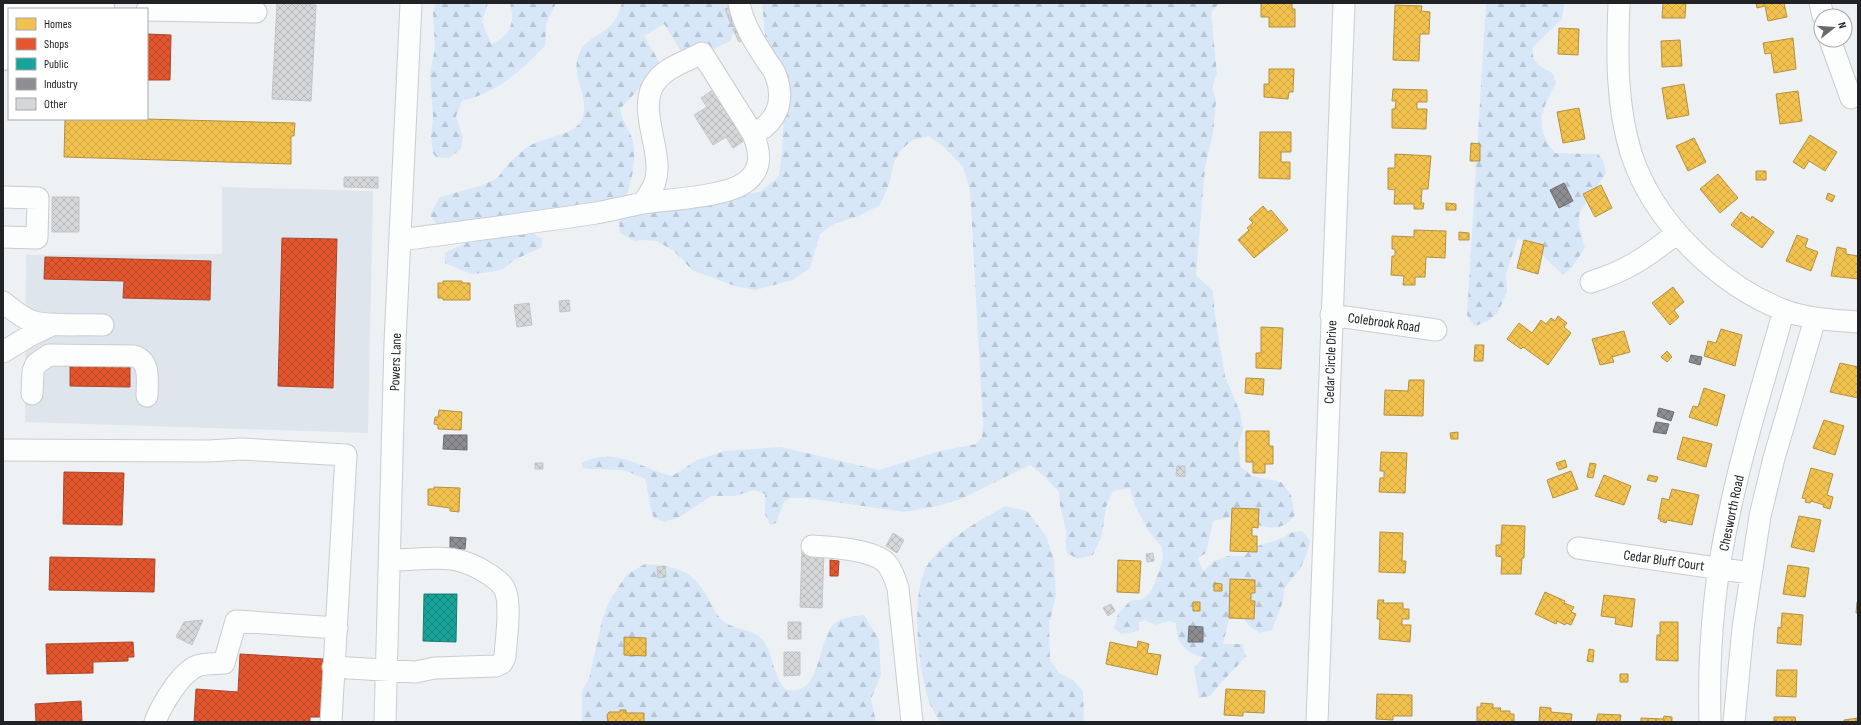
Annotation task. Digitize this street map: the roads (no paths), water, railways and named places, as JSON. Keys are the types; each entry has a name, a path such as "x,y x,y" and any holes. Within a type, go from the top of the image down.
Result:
{"main road":[{"path":"3,59 4,5"}],"street":[{"name":"Powers Lane","path":"386,722 395,342 411,3"},
{"path":"739,3 742,17 750,35 776,74 779,87 780,102 775,116 765,129 753,134"},
{"name":"Cedar Circle Drive","path":"1317,722 1331,315 1344,3"},
{"path":"1619,3 1618,83 1623,120 1631,154 1642,180 1677,232 1702,259 1724,278 1749,293 1784,310 1815,319 1858,322"},
{"path":"4,5 79,8"},
{"path":"148,10 256,12"},
{"path":"1833,48 1851,98"},
{"path":"401,240 598,213 643,203 715,193 740,186 748,180 758,163 759,149 753,134 702,53 664,73 653,84 650,94 649,107 656,167 655,182 643,203"},
{"path":"3,196 38,198 37,238 3,237"},
{"path":"1590,282 1611,276 1631,267 1647,257 1677,232"},
{"path":"3,302 17,313 32,321 54,324 103,325"},
{"name":"Chesworth Road","path":"1710,722 1709,689 1712,633 1720,569 1730,508 1784,310"},
{"name":"Colebrook Road","path":"1331,315 1436,330"},
{"name":"Chesworth Road","path":"1734,722 1743,628 1750,573 1760,516 1774,458 1815,319"},
{"path":"3,352 31,335 54,324"},
{"path":"32,394 33,371 36,364 49,355 58,354 134,356 141,358 145,362 147,396"},
{"path":"3,450 242,450 346,455 331,722"},
{"path":"812,546 828,546 870,555 884,561 893,573 898,588 912,722"},
{"name":"Cedar Bluff Court","path":"1578,548 1750,573"},
{"path":"333,666 387,672 415,672 435,668 496,666 502,663 505,657 507,600 506,591 500,582 462,561 436,557 409,560 390,560"},
{"path":"155,722 160,707 191,669 198,665 224,664 236,621 337,628"}]}
